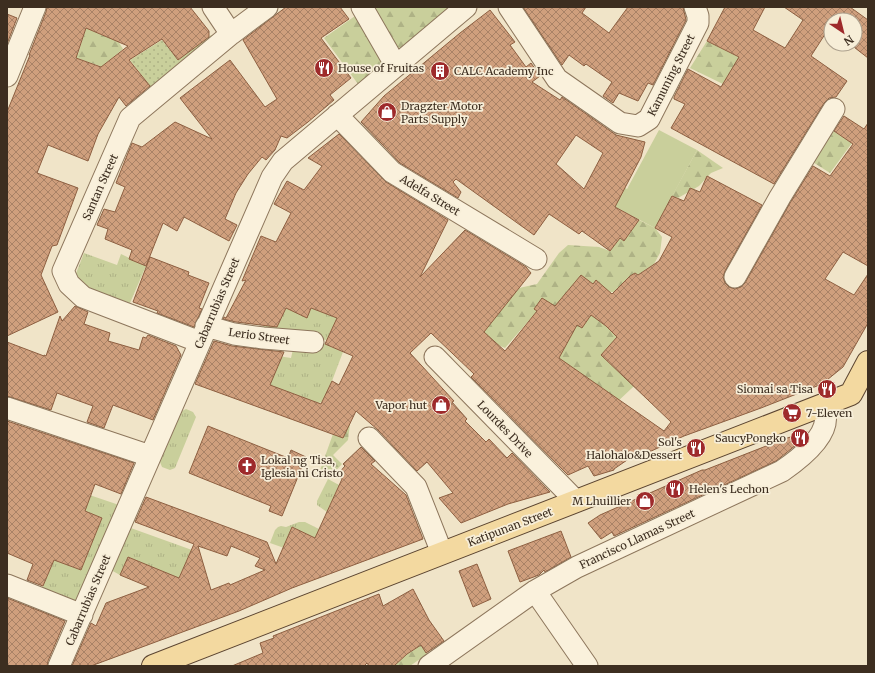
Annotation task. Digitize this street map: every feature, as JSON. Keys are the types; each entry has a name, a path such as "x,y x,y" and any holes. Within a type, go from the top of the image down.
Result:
{"main road":[{"path":"859,390 868,362"},
{"name":"Katipunan Street","path":"153,666 859,390"}],"street":[{"path":"7,76 35,7"},
{"path":"213,7 231,34"},
{"name":"Santan Street","path":"203,334 83,297 69,284 63,270 130,118 231,34 266,7"},
{"path":"362,7 396,66"},
{"name":"Cabarrubias Street","path":"59,666 272,177 283,161 466,7"},
{"name":"Kamuning Street","path":"509,7 557,79 620,123 638,126 649,119 698,23 698,16 695,7"},
{"path":"735,277 780,197 834,109"},
{"name":"Adelfa Street","path":"337,115 392,172 536,260"},
{"name":"Lerio Street","path":"203,334 234,334 313,342"},
{"name":"Lourdes Drive","path":"435,357 576,501"},
{"name":"Francisco Llamas Street","path":"429,666 535,591 584,564 782,471 804,454 822,434 825,415 821,406"},
{"path":"7,408 150,456"},
{"path":"368,438 416,487 442,553"},
{"path":"7,585 82,615"},
{"path":"535,591 586,666"}],"green space":[{"path":"373,7 453,7 401,53"},
{"path":"355,16 388,62 358,84 324,38"},
{"path":"86,28 109,38 113,33 123,49 106,63 99,72 100,66 76,58 69,54 78,54"},
{"path":"211,35 215,38 153,90 130,60 162,40 178,60"},
{"path":"707,41 739,57 723,84 690,68"},
{"path":"827,127 852,143 830,173 808,159"},
{"path":"659,130 697,150 655,228 602,200 613,181 627,189"},
{"path":"697,150 723,168 711,173 699,186 678,198 672,196"},
{"path":"639,220 655,228 662,237 660,253 654,264 638,275 621,292 611,292 584,282 602,323 612,331 623,331 601,355 617,370 648,373 615,404 559,358 539,309 505,348 498,345 480,329 519,288 537,284 559,253 568,245 599,247 610,251 620,238 624,241"},
{"path":"84,253 117,265 121,254 146,266 130,303 82,286 75,276"},
{"path":"286,308 307,317 311,308 337,318 327,340 259,334 267,317 279,323"},
{"path":"256,340 259,341 258,353 291,358 294,345 325,344 343,352 322,402 318,403 280,389 268,389 250,354"},
{"path":"186,409 193,412 196,417 175,468 170,470 162,467 160,462 182,411"},
{"path":"350,424 348,440 333,455 342,464 328,479 319,473 333,434"},
{"path":"328,479 339,485 327,512 317,505 317,501"},
{"path":"66,487 122,506 78,604 42,589 54,560 81,570 102,518 85,511"},
{"path":"299,522 305,522 319,529 315,538 292,527 287,549 270,543 275,530 278,527 286,527"},
{"path":"128,527 192,550 178,579 128,557 120,575 109,569"},
{"path":"421,645 427,654 410,666 394,666 407,654"}],"building":[{"path":"47,7 190,7 209,31 209,37 178,60 162,39 129,60 150,86 126,106 119,97 98,134 88,161 48,145 37,173 78,188 57,245 52,246 41,275 58,312 7,336 7,112","holes":["86,28 128,46 101,67 76,58"]},
{"path":"286,7 340,7 349,19 321,38 351,78 330,95 334,100 308,122 287,138 281,136 275,150 266,160 262,157 248,174 236,193 225,219 237,225 229,241 184,217 177,231 163,223 146,266 129,259 132,250 105,239 108,229 97,225 104,209 115,212 125,187 116,183 132,143 142,147 175,122 212,139 180,98 230,60 265,107 277,99 243,40"},
{"path":"523,7 586,7 582,13 609,33 628,7 683,7 686,20 653,85 648,83 638,101 619,93 613,103 603,96 612,82 586,64 584,66 569,55 562,65"},
{"path":"725,7 765,7 753,30 785,48 803,20 784,7 850,7 857,12 823,12 823,37 811,56 847,81 836,97 829,98 824,103 774,184 671,128 685,104 674,99 674,97 688,69 721,87 739,57 707,41"},
{"path":"490,10 515,42 510,45 526,67 531,63 540,76 532,82 560,100 562,97 616,135 645,142 641,157 615,207 639,220 624,241 620,238 610,251 582,231 579,234 549,214 534,235 456,179 453,182 461,192 458,198 400,163 361,122 384,96","holes":["576,135 603,153 584,189 556,164"]},
{"path":"7,14 17,18 7,44"},
{"path":"863,16 868,20 868,58 860,52 863,52"},
{"path":"844,116 864,129 868,123 868,266 843,252 825,279 854,295 868,274 868,323 843,367 822,384 684,436 636,458 633,456 614,470 594,476 588,466 568,475 471,377 474,374 431,333 410,353 454,401 452,402 467,419 465,421 486,442 489,439 507,458 512,453 550,492 508,504 461,523 439,498 453,493 427,462 417,471 378,430 356,411 343,438 195,384 214,341 232,346 284,352 270,385 321,404 332,381 339,385 353,356 325,344 337,318 311,308 307,318 286,308 277,327 223,319 224,317 226,318 246,280 242,281 261,236 276,242 291,213 274,204 287,181 304,190 322,166 308,158 339,134 386,182 448,220 420,277 465,230 526,267 531,273 484,332 505,351 537,311 534,309 542,298 555,306 581,275 593,284 596,280 612,294 630,276 635,273 638,275 659,261 672,237 655,228 672,196 684,201 690,188 700,192 707,176 762,205 723,277 725,283 729,287 735,289 741,287 745,283 790,203 813,166 830,176 853,144 834,131","holes":["591,315 606,326 617,337 601,355 671,422 664,431 559,358 577,325 582,328"]},
{"path":"150,257 189,272 188,275 209,283 199,308 202,309 194,327 133,302"},
{"path":"75,306 88,312 84,324 110,333 108,341 139,350 143,337 146,338 148,335 176,346 181,355 153,420 113,405 104,428 87,422 93,406 57,393 51,410 7,396 7,342 46,356 60,316 62,321"},
{"path":"7,421 134,463 121,494 95,484 85,511 102,518 81,570 54,560 43,586 27,580 33,564 7,553"},
{"name":"Lokal ng Tisa, Iglesia ni Cristo","path":"208,426 288,458 291,450 306,457 282,516 269,511 271,506 189,473"},
{"path":"804,433 806,434 796,445 776,461 614,536 612,532 601,539 588,523 600,515 702,470"},
{"path":"361,447 375,461 371,464 406,495 423,539 292,588 239,611 91,666 72,666 91,623 96,626 106,603 149,587 120,575 128,557 179,578 194,544 135,522 146,497 267,542 276,564 292,527 315,538 342,479 337,475 345,466 343,464","holes":["198,546 227,556 231,546 260,558 255,566 265,570 230,585 229,583 211,590"]},
{"path":"561,531 571,557 545,572 544,570 539,575 520,582 508,551"},
{"path":"477,564 491,599 473,607 459,571"},
{"path":"413,589 429,620 444,641 426,653 421,645 407,654 394,666 369,666 367,663 364,666 232,666 263,653 260,643 274,638 273,636 379,594 383,606"},
{"path":"7,598 65,621 47,666 7,666"}],"place":[{"name":"House of Fruitas","path":"324,68"},
{"name":"CALC Academy Inc","path":"440,71"},
{"name":"Dragzter Motor Parts Supply","path":"387,112"},
{"name":"Siomai sa Tisa","path":"827,389"},
{"name":"Vapor hut","path":"441,405"},
{"name":"7-Eleven","path":"792,413"},
{"name":"SaucyPongko","path":"800,438"},
{"name":"Sol's Halohalo&Dessert","path":"696,448"},
{"name":"Lokal ng Tisa, Iglesia ni Cristo","path":"247,466"},
{"name":"Helen's Lechon","path":"675,489"},
{"name":"M Lhuillier","path":"645,501"}]}
